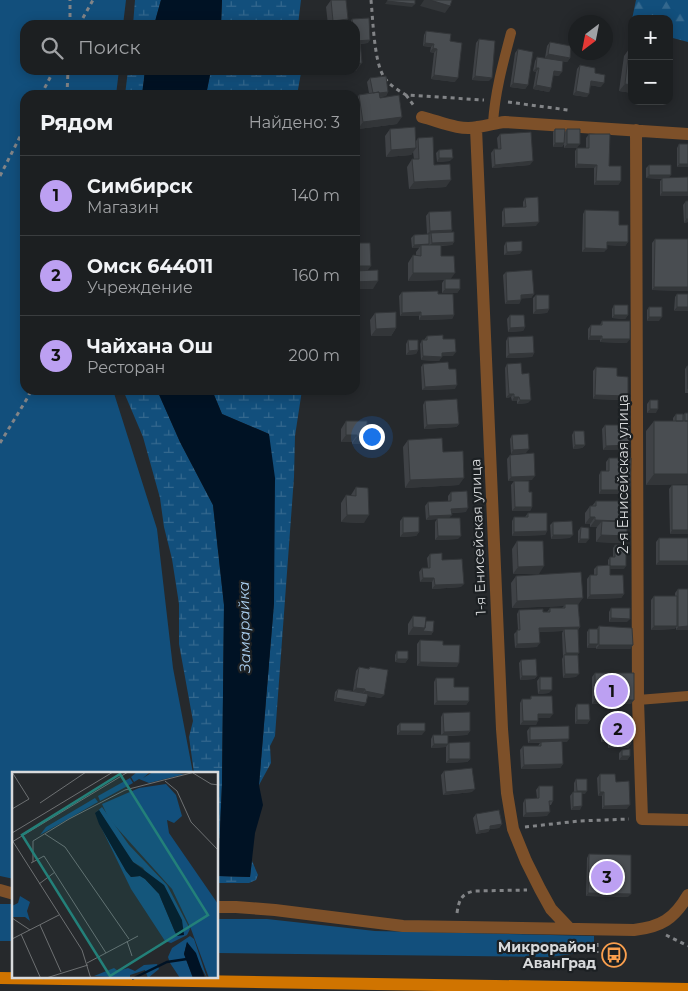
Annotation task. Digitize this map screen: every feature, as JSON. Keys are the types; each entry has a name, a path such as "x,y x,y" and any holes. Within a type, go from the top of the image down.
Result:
{"main road":[{"path":"0,978 688,989"}],"street":[{"path":"422,117 459,127 476,128 505,122 688,134"},
{"name":"1-я Енисейская улица","path":"476,128 502,729 508,793 513,829 526,862 551,909 568,928"},
{"name":"2-я Енисейская улица","path":"636,130 638,700 642,819"},
{"path":"642,819 688,820"},
{"path":"219,907 236,906 275,910 403,926 634,930 652,928 669,919 682,906 688,896"}],"lane":[{"path":"493,123 494,101 511,33"},
{"path":"638,700 688,696"}],"path":[{"path":"70,0 70,20"},
{"path":"82,20 93,0"},
{"path":"44,90 51,75"},
{"path":"67,90 68,75"},
{"path":"0,176 20,137"},
{"path":"0,443 29,395"},
{"path":"513,829 579,821 642,819"},
{"path":"455,927 459,902 466,893 474,891 540,889"},
{"path":"652,928 688,946"}],"green space":[{"path":"0,0 126,0 124,20 20,20 20,75 118,75 117,90 20,90 20,395 115,395 157,529 173,668 193,772 12,772 12,879 0,876"},
{"path":"135,0 161,0 155,20 133,20"},
{"path":"222,0 301,0 299,20 221,20"},
{"path":"636,0 688,0 688,42 673,38 673,15 633,15"},
{"path":"127,75 144,75 143,90 126,90"},
{"path":"210,75 301,75 298,90 207,90"},
{"path":"125,395 159,395 180,442 213,505 224,605 222,784 219,853 219,772 194,772 189,737 193,721 179,644 179,604 160,498 143,437"},
{"path":"214,395 301,395 295,436 294,477 275,736 270,746 271,763 259,785 274,603 269,434 222,414"},
{"path":"252,861 258,875 256,880 249,883 219,883 219,876 250,877"},
{"path":"0,904 12,904 12,941 0,941"},
{"path":"219,919 267,919 375,931 594,936 594,951 550,957 219,953"}],"water":[{"path":"161,0 222,0 221,20 155,20"},
{"path":"144,75 210,75 207,90 143,90"},
{"name":"Замарайка","path":"159,395 214,395 222,414 269,434 275,478 274,603 259,785 263,805 255,833 250,877 219,876 224,605 213,505 180,442"}],"building":[{"path":"331,0 346,0 348,19 333,20"},
{"path":"415,0 415,4 387,1"},
{"path":"430,0 452,0 450,6"},
{"path":"369,18 370,40 360,41 360,20 352,19"},
{"path":"426,31 451,34 450,41 462,43 458,78 434,75 437,49 433,48 434,44 425,43"},
{"path":"479,39 495,41 492,78 475,76"},
{"path":"360,41 362,63 360,63"},
{"path":"550,42 568,45 568,58 548,54"},
{"path":"518,49 533,52 528,85 513,83"},
{"path":"537,57 563,61 562,72 554,71 551,88 536,85 539,68 536,68"},
{"path":"628,58 628,84 625,84"},
{"path":"580,65 595,68 595,73 605,75 604,83 591,81 589,94 576,91"},
{"path":"386,76 388,92 373,93 370,78"},
{"path":"379,92 380,98 399,95 402,117 363,122 360,95"},
{"path":"415,127 416,148 391,150 390,129"},
{"path":"555,129 565,129 564,143 555,143"},
{"path":"567,129 580,129 580,144 567,144"},
{"path":"531,132 533,161 495,165 494,149 501,149 500,134"},
{"path":"589,134 610,134 609,166 621,166 621,181 596,181 597,165 577,164 577,148 589,148"},
{"path":"433,137 434,165 450,164 451,180 414,182 412,159 419,159 418,138"},
{"path":"679,144 688,144 688,164 679,164"},
{"path":"452,149 453,158 439,158 439,150"},
{"path":"649,165 671,165 671,175 649,175"},
{"path":"688,177 688,192 662,192 662,178"},
{"path":"538,197 539,222 505,224 504,208 526,207 525,198"},
{"path":"686,201 688,201 688,219 686,219"},
{"path":"585,210 619,211 619,225 628,225 628,242 607,242 607,249 585,248"},
{"path":"451,211 452,230 430,231 429,212"},
{"path":"454,232 454,242 432,243 431,233"},
{"path":"429,234 429,244 414,245 414,235"},
{"path":"655,239 688,239 688,287 654,287"},
{"path":"522,241 522,251 507,252 506,242"},
{"path":"360,243 370,243 371,266 360,266"},
{"path":"421,245 441,245 441,256 454,256 455,273 413,273 413,255 421,256"},
{"path":"378,270 378,281 360,282 360,271"},
{"path":"532,270 534,294 521,295 521,300 507,301 506,272"},
{"path":"445,279 460,279 460,289 445,289"},
{"path":"438,291 438,294 453,294 454,315 421,316 421,312 402,313 402,292"},
{"path":"677,294 688,294 688,307 677,307"},
{"path":"536,295 549,295 549,309 536,310"},
{"path":"614,305 628,305 628,315 614,315"},
{"path":"649,307 662,307 662,317 649,317"},
{"path":"396,312 396,328 376,329 375,313"},
{"path":"510,315 524,315 525,327 510,328"},
{"path":"602,321 630,321 630,339 602,339 602,336 590,336 591,325 602,325"},
{"path":"443,335 443,339 455,339 456,352 442,353 442,357 423,356 422,340 427,340 427,336"},
{"path":"533,336 534,353 509,354 508,337"},
{"path":"408,340 418,340 418,350 409,351"},
{"path":"448,362 449,369 456,369 457,385 425,387 423,364"},
{"path":"521,363 522,374 529,373 531,400 520,400 519,397 514,397 514,394 509,394 507,364"},
{"path":"596,367 617,368 617,376 628,377 628,396 595,395"},
{"path":"457,399 459,424 427,425 425,401"},
{"path":"650,400 658,400 658,409 650,409"},
{"path":"685,413 688,413 688,421 685,421"},
{"path":"676,414 683,414 683,421 676,421"},
{"path":"346,421 367,421 367,437 346,435"},
{"path":"654,421 688,421 688,474 654,474"},
{"path":"605,425 629,425 629,445 606,446"},
{"path":"574,431 584,431 585,445 575,445"},
{"path":"528,434 529,449 513,450 512,435"},
{"path":"442,438 443,452 463,451 464,478 410,480 408,440"},
{"path":"534,453 535,476 511,477 510,455"},
{"path":"609,458 631,458 630,490 601,490 601,471 609,471"},
{"path":"514,481 529,481 529,492 532,492 532,507 515,507"},
{"path":"672,485 688,485 688,530 672,530"},
{"path":"356,487 368,488 369,515 347,515 346,495 356,496"},
{"path":"467,491 468,508 451,509 452,515 429,516 428,502 451,501 451,492"},
{"path":"596,501 619,501 619,521 595,520 595,517 590,517 590,506 596,506"},
{"path":"528,513 547,513 547,531 514,532 514,517 528,517"},
{"path":"403,517 419,517 419,532 403,533"},
{"path":"437,518 460,518 461,536 438,536"},
{"path":"572,521 573,535 553,535 553,522"},
{"path":"602,521 627,522 627,536 601,535"},
{"path":"581,527 589,528 589,539 580,539"},
{"path":"659,538 688,538 688,561 659,561"},
{"path":"517,541 543,541 544,566 518,567"},
{"path":"615,545 626,545 626,566 610,566 610,557 615,557"},
{"path":"442,553 442,560 462,559 464,584 435,585 434,578 423,578 422,568 430,568 430,554"},
{"path":"610,565 610,575 623,575 624,594 590,595 590,575 597,575 597,566"},
{"path":"581,572 583,598 517,601 516,576"},
{"path":"678,589 688,589 688,626 678,627"},
{"path":"654,596 677,596 677,626 654,626"},
{"path":"565,604 578,604 580,627 539,628 540,643 517,644 517,630 520,630 519,610 543,609 543,612 550,612 550,608 565,608"},
{"path":"611,608 630,608 630,619 611,618"},
{"path":"413,616 426,617 425,628 413,627"},
{"path":"426,621 434,621 433,632 423,631"},
{"path":"599,626 632,628 633,645 599,645"},
{"path":"564,629 578,629 579,653 566,653"},
{"path":"589,629 598,629 598,644 589,644"},
{"path":"420,640 443,641 443,645 460,645 459,663 420,662"},
{"path":"397,651 408,651 408,659 397,659"},
{"path":"564,655 578,655 579,674 565,674"},
{"path":"536,659 537,676 522,676 521,660"},
{"path":"359,667 388,670 384,695 356,688"},
{"path":"595,673 634,673 634,700 595,700"},
{"path":"540,677 552,677 552,690 540,690"},
{"path":"436,678 454,678 454,687 469,687 469,701 437,701"},
{"path":"338,689 368,694 366,703 336,698"},
{"path":"531,696 552,696 553,714 538,714 538,721 523,721 522,699 531,699"},
{"path":"577,704 589,704 590,720 577,720"},
{"path":"470,712 470,731 444,732 443,713"},
{"path":"624,716 631,716 631,744 610,745 610,738 604,738 604,732 610,732 610,719 624,719"},
{"path":"400,723 425,723 425,731 400,731"},
{"path":"569,726 569,739 530,740 530,727"},
{"path":"433,735 448,735 448,744 434,744"},
{"path":"562,741 563,764 524,765 523,746 541,746 541,742"},
{"path":"470,742 470,759 449,759 449,743"},
{"path":"630,749 630,756 622,756 622,750"},
{"path":"472,768 475,789 446,792 444,771"},
{"path":"600,774 615,774 616,782 629,781 630,805 604,806 604,792 600,792"},
{"path":"576,779 587,779 587,791 577,791"},
{"path":"539,786 553,786 553,801 549,801 550,812 526,813 525,799 539,798"},
{"path":"573,792 582,792 582,806 573,807"},
{"path":"499,810 502,824 490,826 490,829 479,831 476,814"},
{"path":"589,854 631,855 631,894 588,893"}],"place":[{"name":"Симбирск","path":"612,691"},
{"name":"Омск 644011","path":"618,729"},
{"name":"Чайхана Ош","path":"607,877"},
{"name":"Микрорайон АванГрад","path":"614,955"}]}
